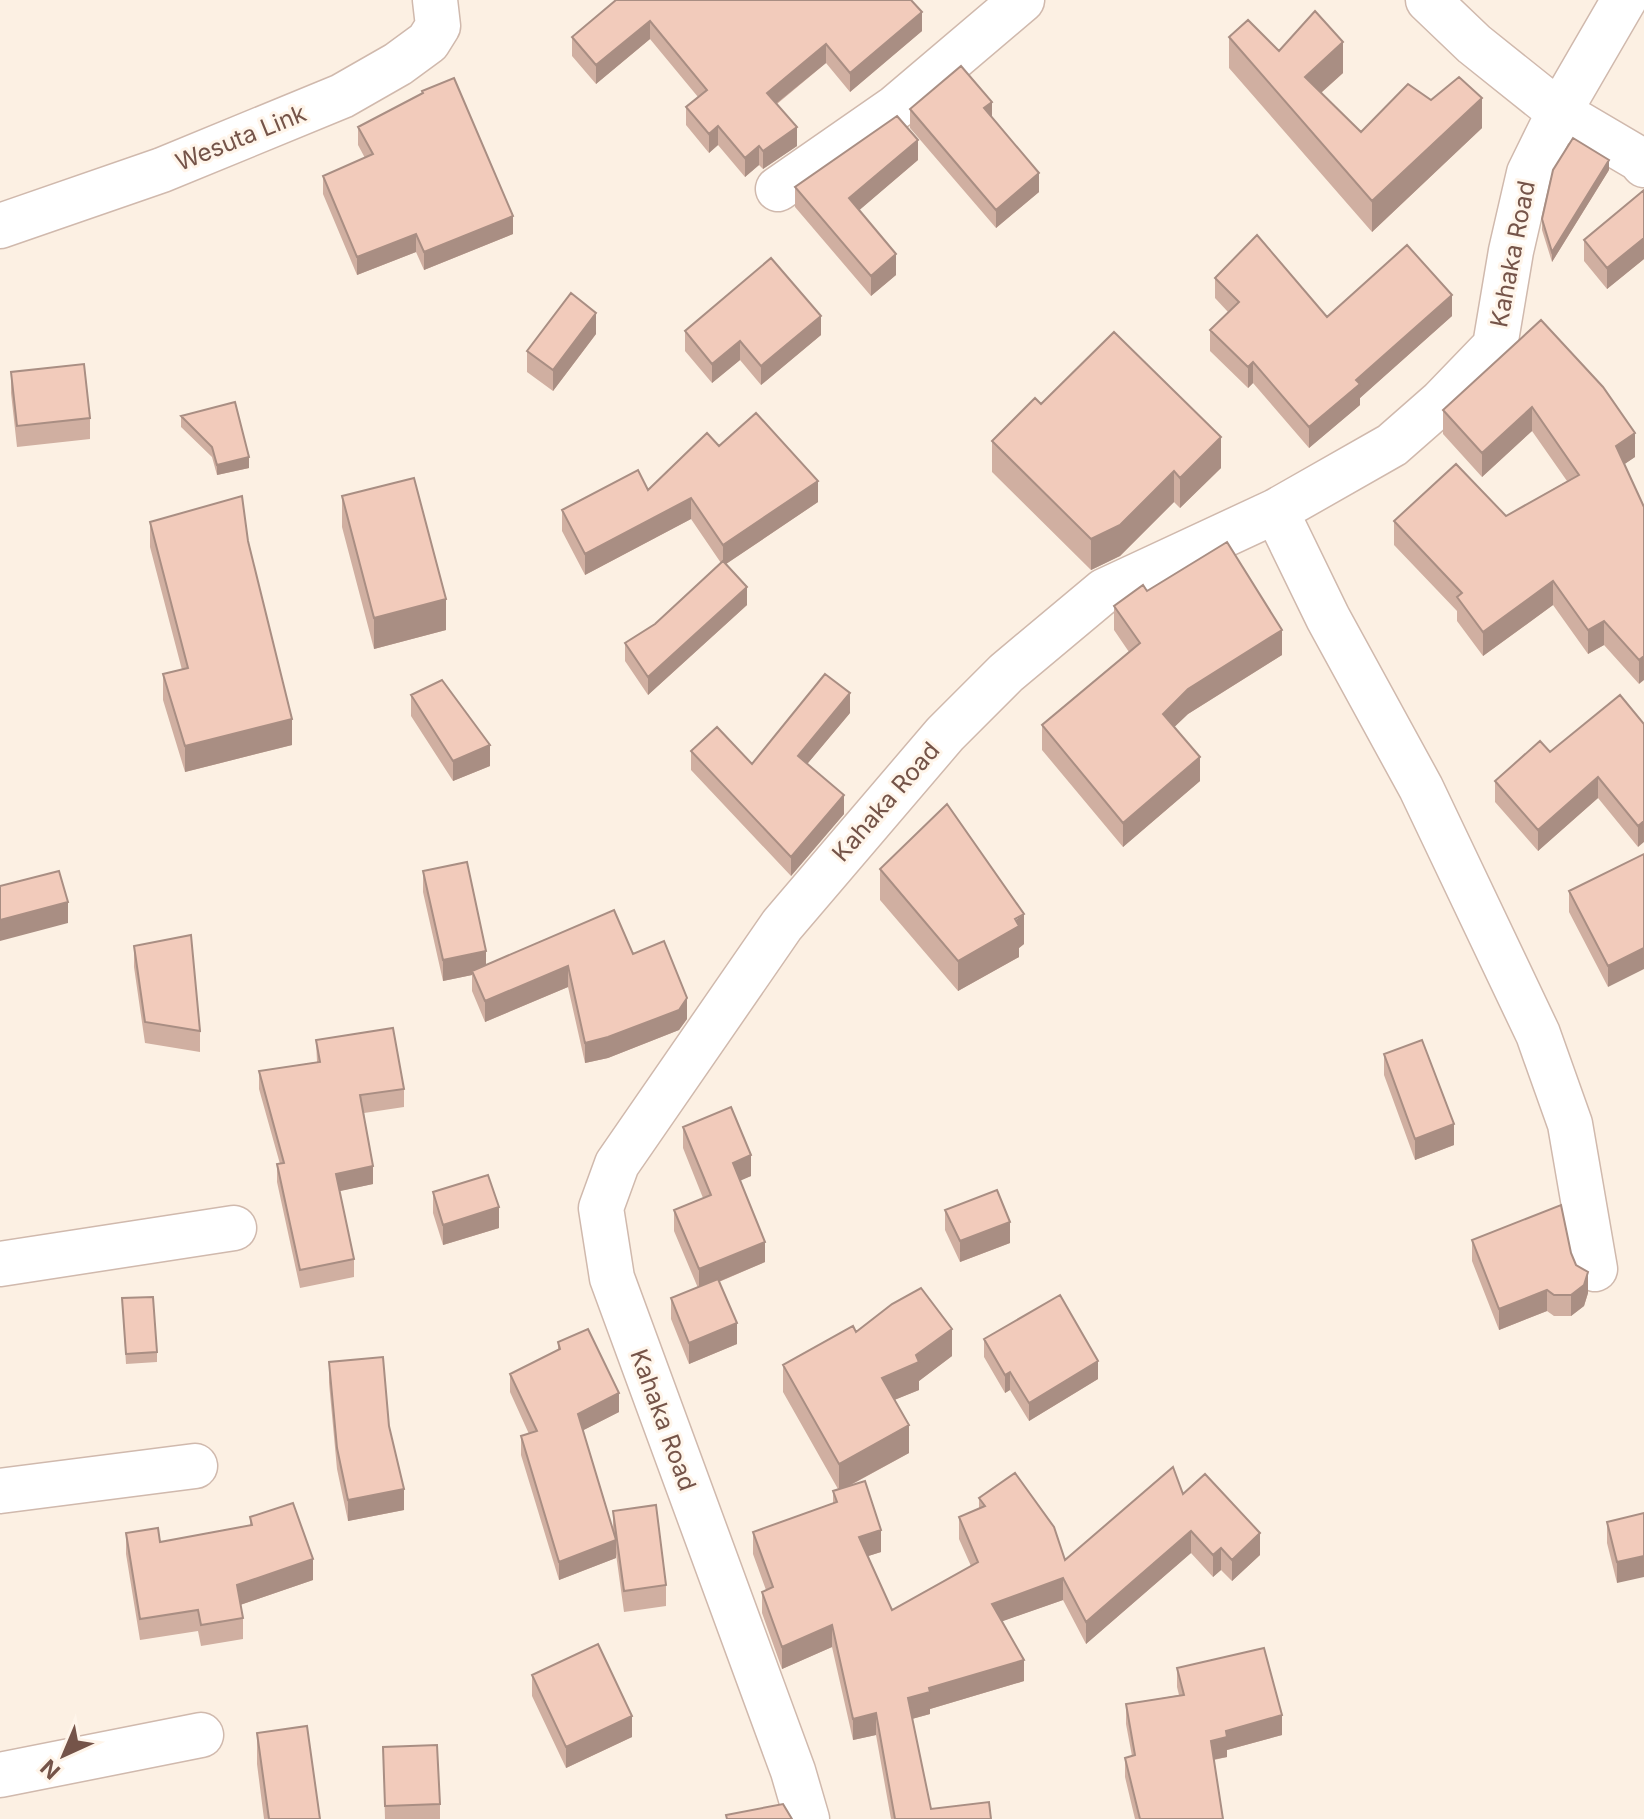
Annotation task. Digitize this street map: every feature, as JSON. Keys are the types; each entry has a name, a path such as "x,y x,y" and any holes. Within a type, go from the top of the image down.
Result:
{"street":[{"name":"Wesuta Link","path":"0,226 162,170 342,96 428,42 438,26 435,0"},
{"path":"778,189 896,107 1022,0"},
{"path":"1428,0 1474,44 1559,112 1639,159 1644,165"},
{"name":"Kahaka Road","path":"807,1819 793,1771 612,1278 601,1208 617,1164 782,925 945,734 1006,673 1104,591 1276,511 1392,445 1441,402 1495,346 1511,251 1529,173 1559,112 1624,0"},
{"path":"1276,511 1328,618 1421,788 1538,1034 1570,1124 1595,1269"},
{"path":"0,1264 234,1228"},
{"path":"0,1491 195,1466"},
{"path":"0,1775 201,1735"}],"building":[{"path":"616,0 911,0 922,12 850,73 826,44 767,93 797,127 763,151 759,146 745,158 718,126 709,134 686,107 707,90 650,21 596,65 572,37"},
{"path":"1315,11 1343,42 1305,77 1361,132 1408,84 1431,100 1459,77 1482,98 1372,201 1229,37 1248,20 1279,51"},
{"path":"961,66 992,102 984,108 1039,173 996,210 910,109"},
{"path":"454,78 513,216 424,252 416,234 357,257 323,176 373,154 358,127 422,91"},
{"path":"897,116 918,140 849,198 896,254 871,276 795,187"},
{"path":"1573,138 1609,160 1552,252 1542,219 1553,170"},
{"path":"1644,190 1644,238 1607,268 1584,240"},
{"path":"1257,235 1327,317 1407,245 1452,295 1356,380 1360,384 1309,427 1253,362 1248,367 1210,330 1239,302 1215,278"},
{"path":"771,258 821,316 761,366 740,341 712,364 685,331"},
{"path":"571,293 596,313 553,370 527,351"},
{"path":"1541,320 1603,387 1635,433 1616,446 1644,507 1644,656 1639,660 1604,621 1588,630 1553,581 1483,632 1457,597 1462,593 1394,521 1456,464 1506,516 1579,475 1532,407 1482,453 1443,410"},
{"path":"1114,332 1221,437 1180,478 1174,471 1120,525 1091,539 992,441 1035,398 1041,404"},
{"path":"84,364 90,418 17,426 11,372"},
{"path":"235,402 249,457 217,465 212,447 181,416"},
{"path":"756,413 818,481 723,545 691,498 585,554 562,510 638,470 648,490 707,433 719,446"},
{"path":"414,478 446,599 374,618 342,496"},
{"path":"242,496 248,541 292,719 185,746 163,674 188,668 150,522"},
{"path":"1227,542 1282,630 1188,689 1163,714 1200,757 1123,823 1042,725 1140,643 1114,606 1143,585 1147,591"},
{"path":"723,561 747,587 648,677 625,643 655,624"},
{"path":"825,674 850,693 798,756 844,795 791,857 691,751 717,727 752,764"},
{"path":"442,680 490,745 453,761 411,695"},
{"path":"1620,695 1644,724 1644,821 1638,826 1598,777 1538,830 1495,781 1540,741 1550,752"},
{"path":"947,804 1024,914 1015,919 1019,926 958,961 880,869"},
{"path":"1644,854 1644,948 1608,966 1569,891"},
{"path":"467,862 486,951 443,960 423,871"},
{"path":"59,871 68,902 0,920 0,886"},
{"path":"614,910 633,954 664,941 687,998 679,1010 585,1043 568,966 485,1001 472,971"},
{"path":"191,935 200,1031 145,1022 134,946"},
{"path":"393,1028 404,1089 360,1095 373,1166 336,1174 354,1259 300,1270 277,1164 284,1163 259,1071 320,1062 316,1040"},
{"path":"1422,1040 1454,1124 1415,1139 1384,1054"},
{"path":"731,1107 751,1155 733,1163 765,1242 699,1269 674,1210 711,1195 683,1127"},
{"path":"488,1175 499,1207 443,1225 433,1192"},
{"path":"997,1190 1010,1222 960,1241 945,1210"},
{"path":"1561,1205 1571,1253 1576,1265 1588,1272 1584,1285 1571,1295 1554,1295 1547,1290 1499,1309 1472,1240"},
{"path":"718,1279 737,1323 689,1343 671,1298"},
{"path":"921,1288 952,1329 916,1355 919,1362 882,1378 909,1425 839,1464 783,1365 853,1326 856,1332 892,1304"},
{"path":"1060,1295 1098,1361 1029,1403 1010,1372 1005,1375 984,1339"},
{"path":"153,1297 157,1352 126,1354 122,1298"},
{"path":"588,1329 619,1393 578,1414 616,1540 559,1562 521,1436 537,1431 510,1374 560,1349 558,1342"},
{"path":"383,1357 389,1426 404,1489 348,1500 337,1448 329,1362"},
{"path":"1173,1467 1183,1494 1205,1474 1260,1533 1232,1560 1221,1548 1213,1555 1191,1531 1086,1622 1063,1578 992,1604 1024,1660 929,1688 930,1692 908,1698 931,1809 989,1802 991,1819 895,1819 876,1713 853,1719 832,1625 782,1647 762,1592 773,1587 753,1532 837,1502 833,1491 865,1481 881,1530 859,1537 892,1610 978,1562 959,1517 985,1506 979,1498 1015,1473 1054,1527 1065,1560"},
{"path":"293,1503 313,1559 237,1585 243,1618 201,1625 198,1610 140,1619 126,1533 158,1528 160,1542 252,1525 250,1517"},
{"path":"656,1505 666,1585 624,1591 613,1511"},
{"path":"1644,1513 1644,1556 1617,1562 1607,1522"},
{"path":"598,1644 632,1716 566,1747 532,1675"},
{"path":"1264,1648 1282,1715 1226,1731 1227,1737 1211,1741 1223,1819 1140,1819 1125,1758 1135,1755 1126,1704 1184,1695 1177,1668"},
{"path":"307,1726 320,1819 269,1819 257,1733"},
{"path":"437,1745 440,1804 385,1806 383,1747"},
{"path":"783,1804 792,1819 727,1819 726,1815"}]}
